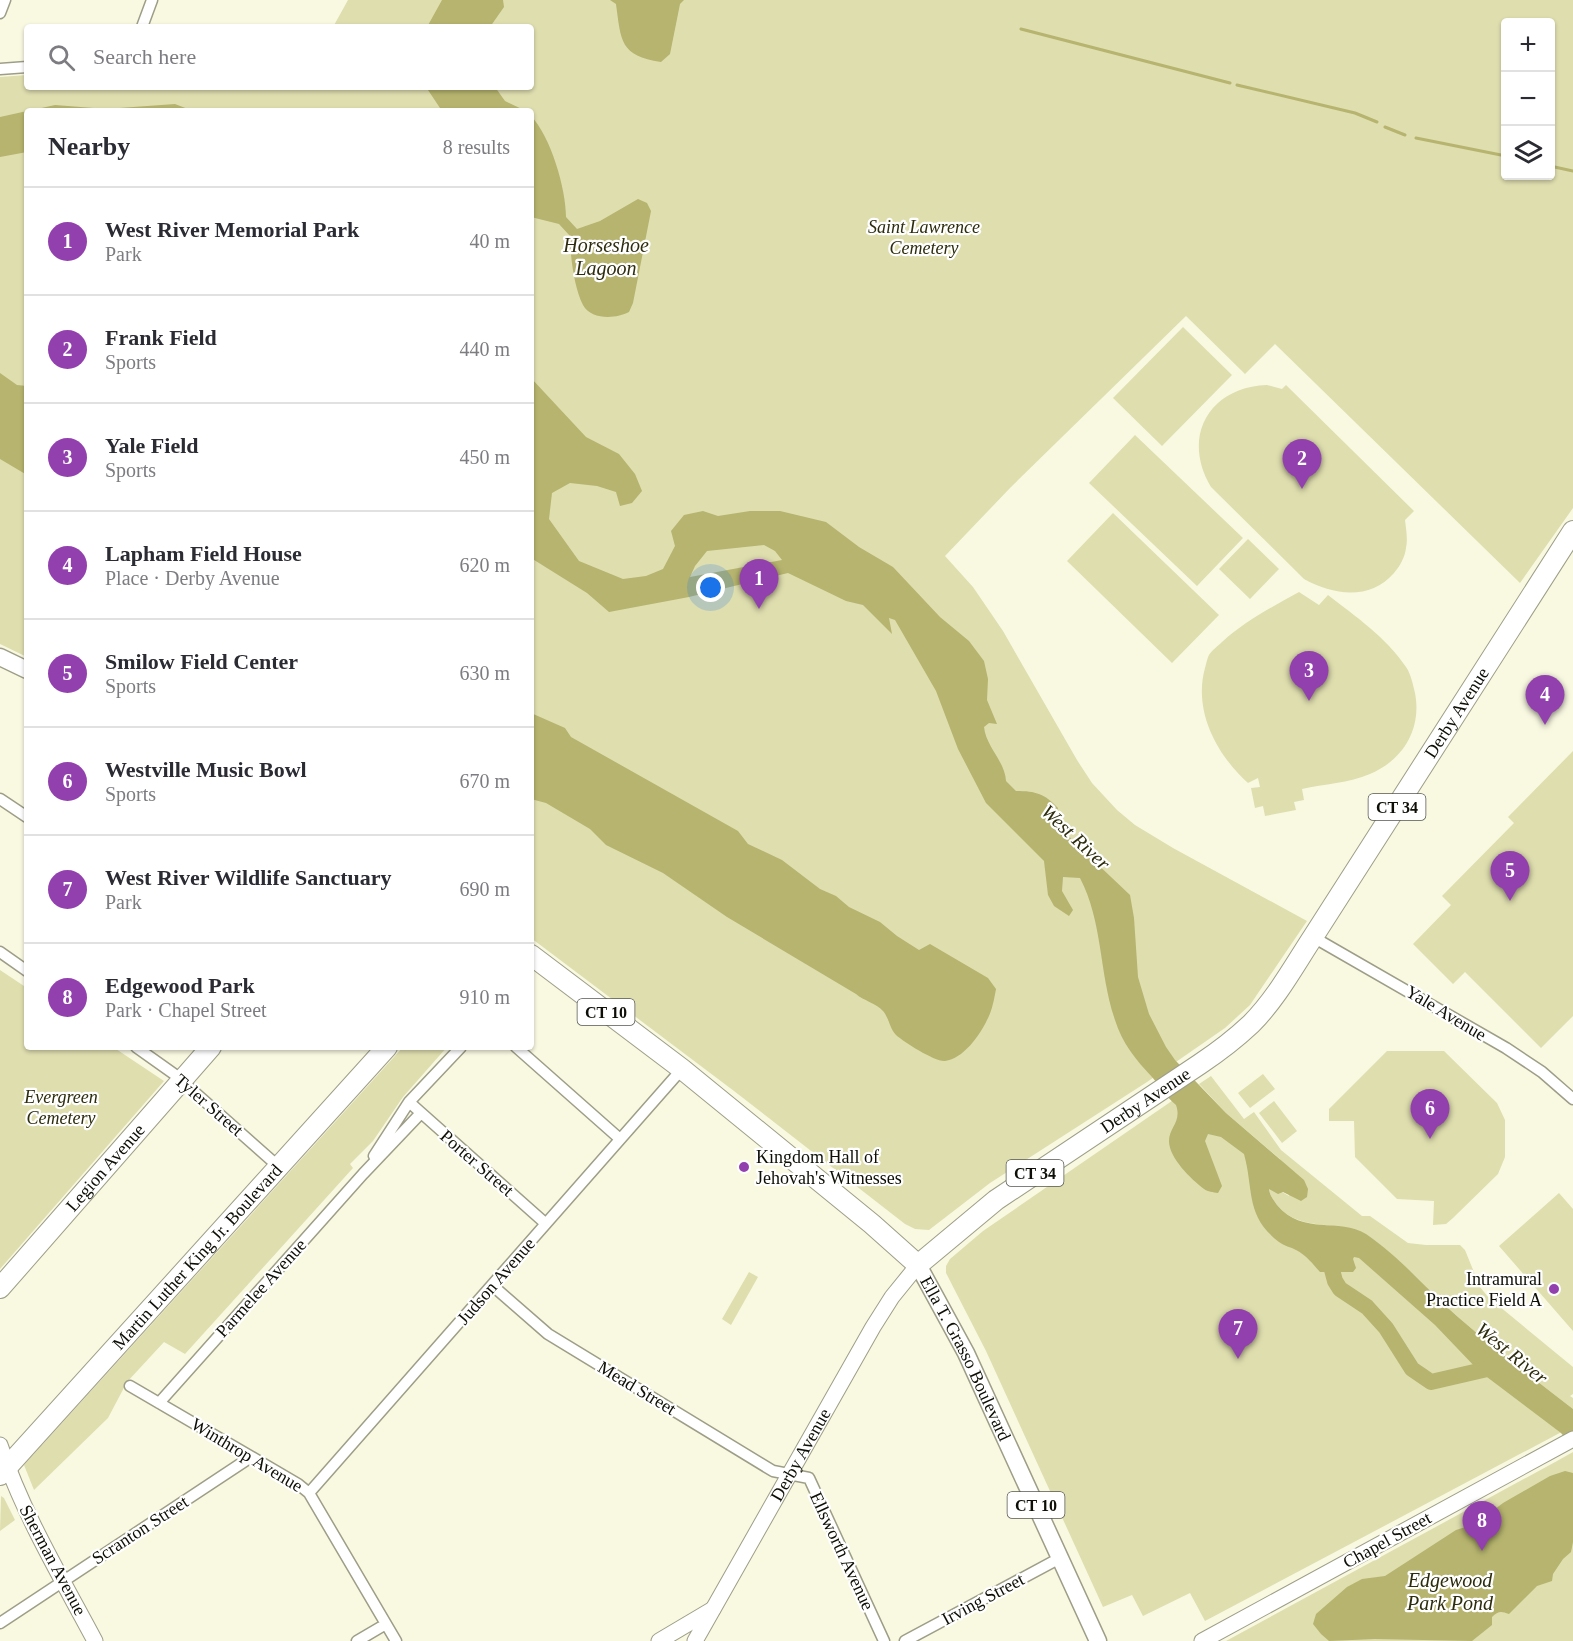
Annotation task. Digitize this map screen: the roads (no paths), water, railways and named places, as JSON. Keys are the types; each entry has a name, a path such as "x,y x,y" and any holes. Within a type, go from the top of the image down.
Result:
{"highway":[{"name":"Derby Avenue","path":"918,1265 996,1200 1200,1064 1228,1044 1252,1022 1278,989 1313,937 1573,531"},
{"name":"Ella T. Grasso Boulevard","path":"534,957 682,1069 863,1216 918,1265"},
{"name":"Legion Avenue","path":"0,1288 208,1050"},
{"name":"Martin Luther King Jr. Boulevard","path":"4,1471 384,1050"}],"main road":[{"path":"0,657 24,669"},
{"name":"Derby Avenue","path":"695,1641 873,1327 892,1297 918,1265"},
{"name":"Ella T. Grasso Boulevard","path":"918,1265 966,1353 1098,1641"},
{"name":"Chapel Street","path":"1202,1641 1573,1439"},
{"name":"Sherman Avenue","path":"0,1445 4,1471 95,1641"},
{"path":"659,1641 713,1609"}],"street":[{"path":"0,13 5,0"},
{"path":"143,24 152,0"},
{"path":"0,69 24,68"},
{"path":"0,798 24,815"},
{"name":"Yale Avenue","path":"1313,937 1506,1048 1542,1072 1573,1099"},
{"path":"0,952 24,969"},
{"name":"Tyler Street","path":"140,1050 182,1080 279,1167"},
{"name":"Parmelee Avenue","path":"363,1174 409,1102 458,1050"},
{"path":"519,1050 620,1138"},
{"name":"Judson Avenue","path":"309,1493 682,1069"},
{"name":"Porter Street","path":"409,1102 546,1223"},
{"name":"Parmelee Avenue","path":"159,1403 363,1174 421,1113"},
{"name":"Mead Street","path":"493,1286 548,1334 773,1471 790,1474"},
{"name":"Winthrop Avenue","path":"130,1386 298,1484 309,1493 396,1641"},
{"name":"Scranton Street","path":"0,1623 251,1457"},
{"name":"Ellsworth Avenue","path":"790,1474 809,1478 884,1641"},
{"name":"Irving Street","path":"905,1641 1060,1558"},
{"path":"357,1641 386,1624"}],"water":[{"path":"442,0 503,0 504,7 492,24 429,24"},
{"path":"610,0 684,0 680,4 670,54 661,62 637,56 630,51 625,45 619,28 616,4"},
{"path":"428,90 497,90 505,101 520,108 440,108"},
{"path":"175,104 185,108 120,108"},
{"path":"55,105 93,108 42,108"},
{"path":"24,112 24,153 0,157 0,117"},
{"name":"Horseshoe Lagoon","path":"534,120 545,137 556,164 566,217 577,229 600,221 638,199 647,203 651,211 633,303 629,312 604,317 592,313 583,305 575,280 570,236 559,224 534,218"},
{"path":"0,373 17,385 24,386 24,473 0,459"},
{"path":"534,381 586,437 619,454 635,474 642,491 632,503 620,506 616,492 597,486 570,483 552,493 549,519 579,561 623,579 646,576 663,569 675,546 671,531 684,515 703,511 718,516 750,511 780,511 826,522 859,547 893,567 940,617 969,641 984,661 988,679 987,700 997,724 989,723 984,727 985,734 1002,767 1006,781 1016,791 1040,794 1053,803 1058,808 1055,817 1072,840 1130,895 1138,977 1149,1014 1166,1047 1175,1060 1226,1113 1304,1180 1308,1189 1307,1197 1301,1201 1283,1192 1278,1194 1269,1189 1277,1205 1298,1220 1355,1229 1378,1243 1458,1317 1573,1409 1573,1447 1561,1433 1479,1371 1435,1325 1359,1258 1354,1257 1353,1259 1356,1268 1353,1272 1320,1272 1303,1254 1279,1242 1261,1222 1252,1202 1244,1154 1221,1137 1208,1134 1205,1141 1222,1186 1218,1193 1204,1189 1182,1168 1170,1148 1169,1141 1177,1116 1176,1105 1135,1058 1118,1028 1106,984 1093,912 1080,878 1063,877 1062,891 1073,910 1069,916 1054,906 1048,895 1044,861 986,803 958,749 936,691 895,620 889,618 892,634 863,605 846,601 788,573 689,597 609,612 587,593 534,560","holes":["764,545 775,551 782,560 690,577 695,566 707,551"]},
{"path":"534,714 565,728 571,737 738,831 748,844 782,860 820,889 880,922 919,950 930,944 988,978 996,989 989,1017 975,1039 958,1056 945,1061 927,1055 896,1035 885,1014 877,1006 727,917 663,873 606,845 590,829 546,803 534,800"},
{"name":"Edgewood Park Pond","path":"1565,1471 1573,1473 1571,1552 1553,1574 1552,1581 1537,1586 1509,1614 1500,1612 1494,1615 1492,1625 1472,1641 1375,1639 1329,1641 1313,1624 1316,1614 1347,1587 1362,1579 1385,1576 1456,1530 1475,1524 1503,1503 1550,1476"}],"waterway":[{"path":"1021,29 1230,83"},
{"path":"1237,85 1355,113 1377,122"},
{"path":"1385,127 1405,135"},
{"path":"1416,138 1501,155"},
{"path":"1555,167 1573,171"},
{"name":"West River","path":"1327,1251 1335,1281 1340,1289 1367,1307 1386,1328 1412,1369 1431,1382 1496,1367"}],"place":[{"name":"Frank Field","path":"1302,489"},
{"name":"West River Memorial Park","path":"759,609"},
{"name":"Yale Field","path":"1309,701"},
{"name":"Lapham Field House","path":"1545,725"},
{"name":"Smilow Field Center","path":"1510,901"},
{"name":"Westville Music Bowl","path":"1430,1139"},
{"name":"Kingdom Hall of Jehovah's Witnesses","path":"744,1167"},
{"name":"Intramural Practice Field A","path":"1554,1289"},
{"name":"West River Wildlife Sanctuary","path":"1238,1359"},
{"name":"Edgewood Park","path":"1482,1551"}],"park label":[{"name":"Saint Lawrence Cemetery","path":"924,237"},
{"name":"Evergreen Cemetery","path":"61,1107"}]}
